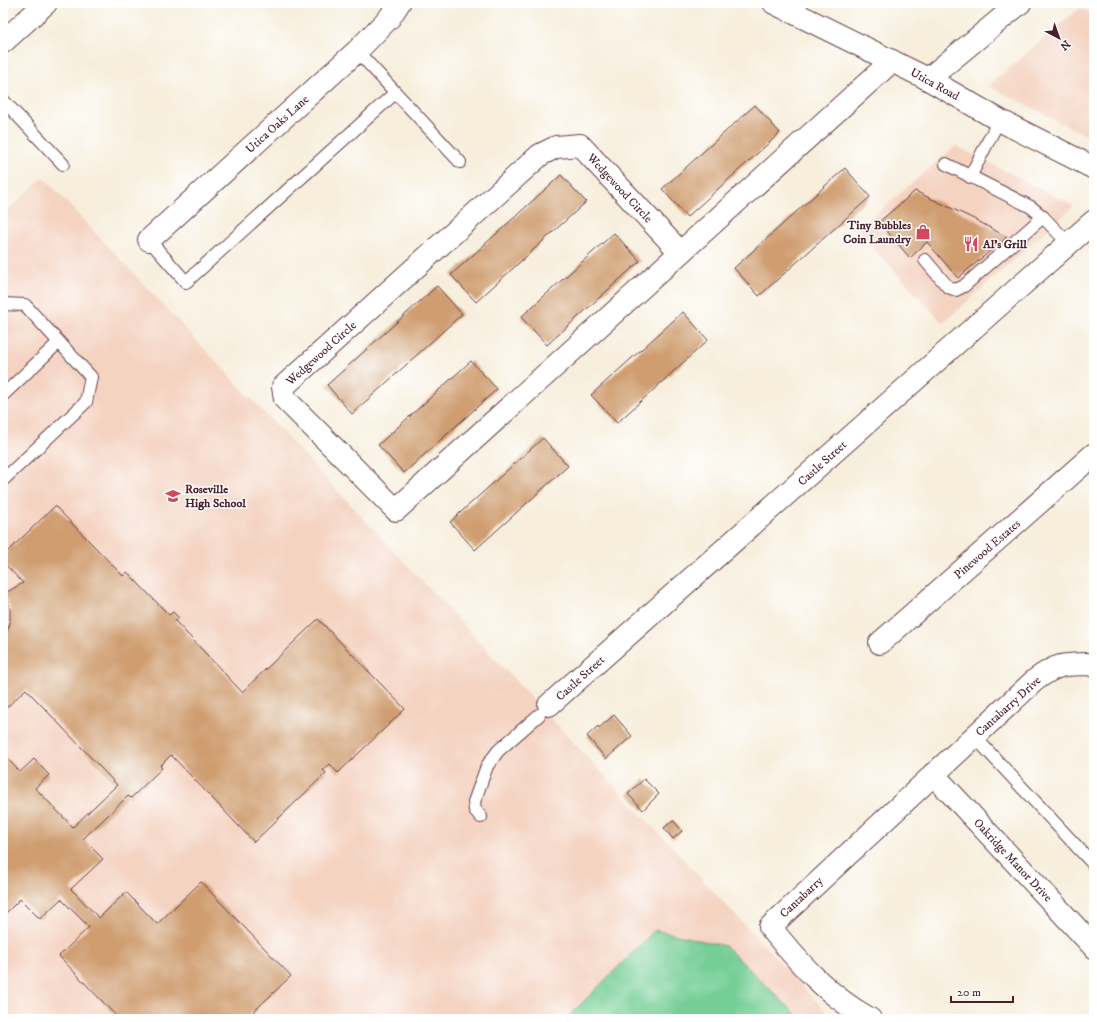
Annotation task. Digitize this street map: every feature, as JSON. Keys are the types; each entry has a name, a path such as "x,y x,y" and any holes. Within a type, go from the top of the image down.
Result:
{"street":[{"path":"3,42 46,3"},
{"name":"Utica Oaks Lane","path":"149,240 357,51 390,17 399,3"},
{"name":"Utica Road","path":"774,3 928,79 999,120 1094,168"},
{"path":"928,79 1020,3"},
{"name":"Wedgewood Circle","path":"680,252 580,145 556,147 540,155 282,387 285,399 396,510 892,61"},
{"name":"Castle Street","path":"544,710 1094,221"},
{"name":"Pinewood Estates","path":"880,643 1094,454"},
{"name":"Cantabarry Drive","path":"933,774 1034,681 1047,671 1064,664 1090,664 1094,666"},
{"name":"Oakridge Manor Drive","path":"933,774 1094,946"},
{"name":"Cantabarry","path":"870,1019 842,1001 813,977 798,962 770,927 933,774"}],"lane":[{"path":"357,51 460,162"},
{"path":"149,240 186,282 395,93"},
{"path":"3,100 63,164"},
{"path":"970,176 999,120"},
{"path":"946,164 1031,207 1043,217 1069,244"},
{"path":"925,260 948,287 956,290 964,286 1043,217"},
{"path":"3,304 25,305 91,377 86,402 3,480"},
{"path":"3,395 59,342"},
{"path":"481,817 475,810 474,802 487,766 498,751 544,710"},
{"path":"974,736 1094,866"}],"shaded area":[{"path":"1080,8 1094,15 1094,139 988,86"},
{"path":"956,146 1074,206 943,323 857,230"},
{"name":"Roseville High School","path":"43,177 833,1019 3,1019 3,215"}],"green space":[{"path":"655,930 725,946 801,1019 566,1019"}],"building":[{"path":"755,105 780,133 687,217 662,189"},
{"path":"845,168 870,197 759,296 734,268"},
{"path":"561,175 586,202 476,302 451,275"},
{"name":"Tiny Bubbles Coin Laundry","path":"915,191 974,219 1007,237 958,278 927,242 910,258 879,222"},
{"path":"614,233 640,261 547,345 521,317"},
{"path":"437,286 462,314 352,414 327,385"},
{"path":"683,312 708,340 617,423 591,395"},
{"path":"471,361 497,389 404,473 378,445"},
{"path":"543,438 568,466 475,550 450,522"},
{"path":"55,506 123,576 127,572 169,615 173,612 179,618 175,621 242,692 318,619 405,709 338,773 330,764 323,770 326,773 254,842 171,755 160,766 162,768 131,798 128,796 83,839 103,859 71,889 99,918 126,892 157,924 201,882 291,976 247,1018 248,1019 119,1019 59,956 89,927 61,899 40,919 20,899 3,916 3,754 20,772 34,759 49,775 35,788 73,827 117,785 26,689 3,711 3,641 10,623 10,608 5,593 23,583 3,562 3,556"},
{"path":"614,715 632,736 606,759 587,736"},
{"path":"644,779 659,794 643,810 628,794"},
{"path":"673,820 682,831 673,839 664,828"}],"place":[{"name":"Tiny Bubbles Coin Laundry","path":"923,232"},
{"name":"Al's Grill","path":"971,244"},
{"name":"Roseville High School","path":"173,496"}]}
